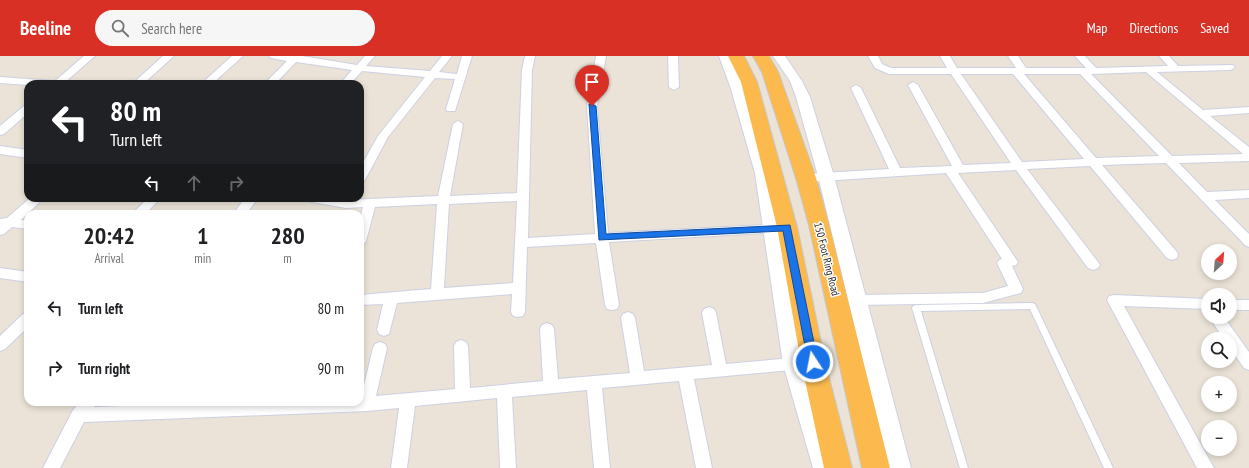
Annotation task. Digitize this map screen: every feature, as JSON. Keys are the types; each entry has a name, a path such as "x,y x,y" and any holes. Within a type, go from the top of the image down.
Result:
{"highway":[{"path":"736,56 749,82 779,228 803,363 838,468"},
{"name":"150 Foot Ring Road","path":"761,56 770,72 816,177 819,226 876,468"}],"street":[{"path":"61,80 90,56"},
{"path":"141,80 169,56"},
{"path":"211,80 238,56"},
{"path":"274,56 295,57 359,68 461,77"},
{"path":"348,80 370,56"},
{"path":"364,171 383,136 447,56"},
{"path":"451,109 467,56"},
{"path":"518,312 522,243 523,154 527,70 530,56"},
{"path":"601,56 592,106 602,238 612,305"},
{"path":"673,56 674,87"},
{"path":"522,243 779,228 738,89 725,56"},
{"path":"779,56 796,81 804,97 816,177 857,300 900,468"},
{"path":"873,56 878,66 889,71 1020,71 1230,67 1219,56"},
{"path":"946,56 954,71 1019,166 1094,265"},
{"path":"1013,56 1020,71 1093,162 1172,255"},
{"path":"1080,56 1088,70 1170,160 1249,242"},
{"path":"1164,56 1175,68"},
{"path":"273,80 295,57"},
{"path":"1148,69 1249,152"},
{"path":"0,80 24,82"},
{"path":"857,300 984,298 1016,289 1007,263 955,169 913,85"},
{"path":"856,88 896,172"},
{"path":"1201,113 1249,110"},
{"path":"0,132 24,111"},
{"path":"437,294 443,200 458,124"},
{"path":"0,150 24,153"},
{"path":"816,177 1093,162 1249,156"},
{"path":"1205,196 1249,194"},
{"path":"331,202 345,205 522,197"},
{"path":"3,225 33,202"},
{"path":"142,210 150,202"},
{"path":"242,210 249,202"},
{"path":"364,226 370,203"},
{"path":"3,225 24,225"},
{"path":"0,273 24,276"},
{"path":"364,300 519,288"},
{"path":"384,330 391,298"},
{"path":"1201,304 1114,300 1206,468"},
{"path":"1237,305 1249,305"},
{"path":"709,313 720,369"},
{"path":"628,318 638,378"},
{"path":"0,345 24,322"},
{"path":"1221,324 1249,364"},
{"path":"547,329 551,386"},
{"path":"461,346 463,394"},
{"path":"367,404 380,348"},
{"path":"364,404 720,369 803,363 824,468"},
{"path":"686,373 704,468"},
{"path":"594,382 602,468"},
{"path":"504,390 508,468"},
{"path":"399,468 408,400"},
{"path":"51,468 79,415 86,406"},
{"path":"79,415 315,406"}],"lane":[{"path":"964,468 916,308 1032,306 1109,468"}],"route":[{"path":"592,106 602,238 787,227 813,362"}]}
